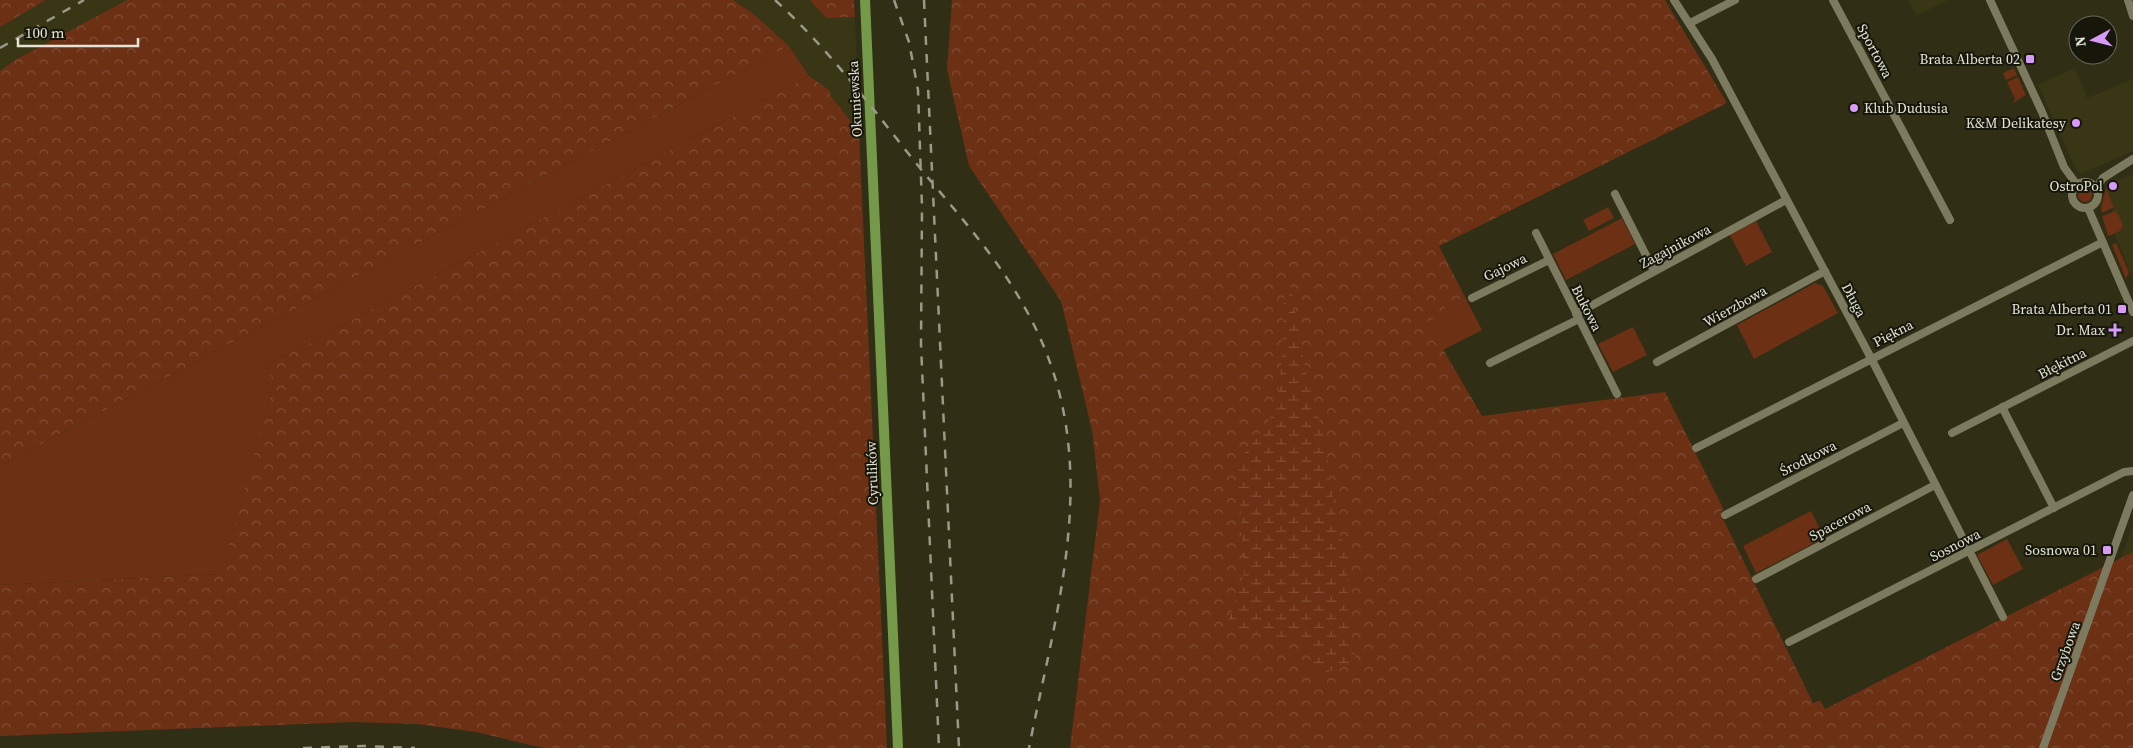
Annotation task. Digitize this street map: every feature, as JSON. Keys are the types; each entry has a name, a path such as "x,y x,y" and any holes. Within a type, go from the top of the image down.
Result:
{"main road":[{"name":"Okuniewska","path":"865,0 874,196"},
{"name":"Cyrulików","path":"874,196 898,748"}],"street":[{"name":"Długa","path":"1674,0 1712,59 1872,358 1903,423 2003,617"},
{"path":"1690,23 1734,0"},
{"name":"Sportowa","path":"1833,0 1950,220"},
{"path":"1990,0 2042,112 2064,167 2077,185"},
{"path":"2128,0 2133,16"},
{"path":"2088,208 2097,200 2096,188 2103,178 2133,159"},
{"path":"2088,208 2079,206 2074,201 2073,192 2077,185 2086,182 2096,188"},
{"path":"1615,194 1654,271"},
{"name":"Zagajnikowa","path":"1490,363 1786,200"},
{"path":"2088,208 2133,312"},
{"name":"Bukowa","path":"1536,232 1617,394"},
{"name":"Piękna","path":"1696,448 2103,242"},
{"name":"Gajowa","path":"1472,298 1549,260"},
{"name":"Wierzbowa","path":"1657,362 1825,271"},
{"name":"Błękitna","path":"1952,433 2133,341"},
{"path":"2002,407 2054,508"},
{"name":"Środkowa","path":"1724,515 1903,423"},
{"name":"Sosnowa","path":"1789,642 1970,552 2124,472 2133,471"},
{"name":"Spacerowa","path":"1756,579 1935,485"},
{"name":"Grzybowa","path":"2043,748 2133,495"}],"shaded area":[{"path":"46,0 127,0 15,60 0,71 0,27"},
{"path":"733,0 810,0 826,18 855,17 859,132 831,96 829,90 809,76 789,46 755,15"},
{"path":"1908,0 1948,0 1916,16"},
{"path":"2075,68 2087,98 2133,79 2133,151 2081,174 2075,168 2038,85"},
{"path":"2133,174 2133,278 2108,219 2114,207 2106,188 2108,184"},
{"path":"2133,526 2133,552 2121,558"}],"green space":[{"path":"0,0 46,0 0,27"},
{"path":"127,0 733,0 755,15 789,46 0,466 0,71 15,60"},
{"path":"810,0 854,0 855,17 826,18"},
{"path":"952,0 1665,0 1727,103 1439,246 1465,297 1444,306 1447,312 1427,322 1482,416 1665,392 1724,510 1721,511 1721,515 1813,703 1820,700 1825,709 2133,552 2133,748 1070,748 1100,500 1092,430 1061,301 969,166 947,69"},
{"path":"789,46 809,76 266,366 274,383 222,574 0,585 0,466"},
{"path":"2014,68 2017,75 2006,80 2003,73"},
{"path":"809,76 829,90 831,96 859,132 887,748 543,748 476,732 417,724 353,722 0,736 0,585 221,574 274,383 266,366"},
{"path":"2018,77 2026,95 2013,103 2015,99 2007,82"},
{"path":"2085,188 2090,190 2092,195 2090,200 2085,202 2080,200 2078,195 2080,190"},
{"path":"2106,188 2114,207 2102,213 2101,208"},
{"path":"1608,207 1614,218 1589,231 1583,220"},
{"path":"2116,211 2122,227 2119,231 2108,236 2102,216"},
{"path":"1622,218 1635,244 1566,280 1553,254"},
{"path":"1756,221 1772,252 1746,266 1730,235"},
{"path":"2116,243 2129,272 2126,279 2112,245"},
{"path":"1287,275 1292,292 1307,379 1325,440 1337,527 1347,552 1348,615 1356,663 1314,676 1310,645 1302,636 1280,639 1227,625 1244,574 1240,500 1234,467 1262,430 1274,409 1282,360"},
{"path":"1815,283 1823,286 1838,313 1754,359 1737,325"},
{"path":"1465,297 1482,330 1443,350 1426,322 1446,312 1443,306"},
{"path":"1633,327 1647,355 1613,372 1598,344"},
{"path":"1811,511 1824,538 1756,573 1743,546"},
{"path":"2007,539 2023,569 1993,585 1977,555"}],"railway":[{"path":"0,48 84,0"},
{"path":"775,0 833,60 989,253 1025,308 1050,362 1064,417 1070,471 1069,525 1063,580 1053,636 1029,748"},
{"path":"894,0 909,42 918,90 922,207 921,345 939,748"},
{"path":"924,0 959,748"},
{"path":"303,748 363,746 415,748"}],"place":[{"name":"Brata Alberta 02","path":"2030,59"},
{"name":"Klub Dudusia","path":"1854,108"},
{"name":"K&M Delikatesy","path":"2076,123"},
{"name":"OstroPol","path":"2113,186"},
{"name":"Brata Alberta 01","path":"2122,309"},
{"name":"Dr. Max","path":"2115,330"},
{"name":"Sosnowa 01","path":"2107,550"}]}
